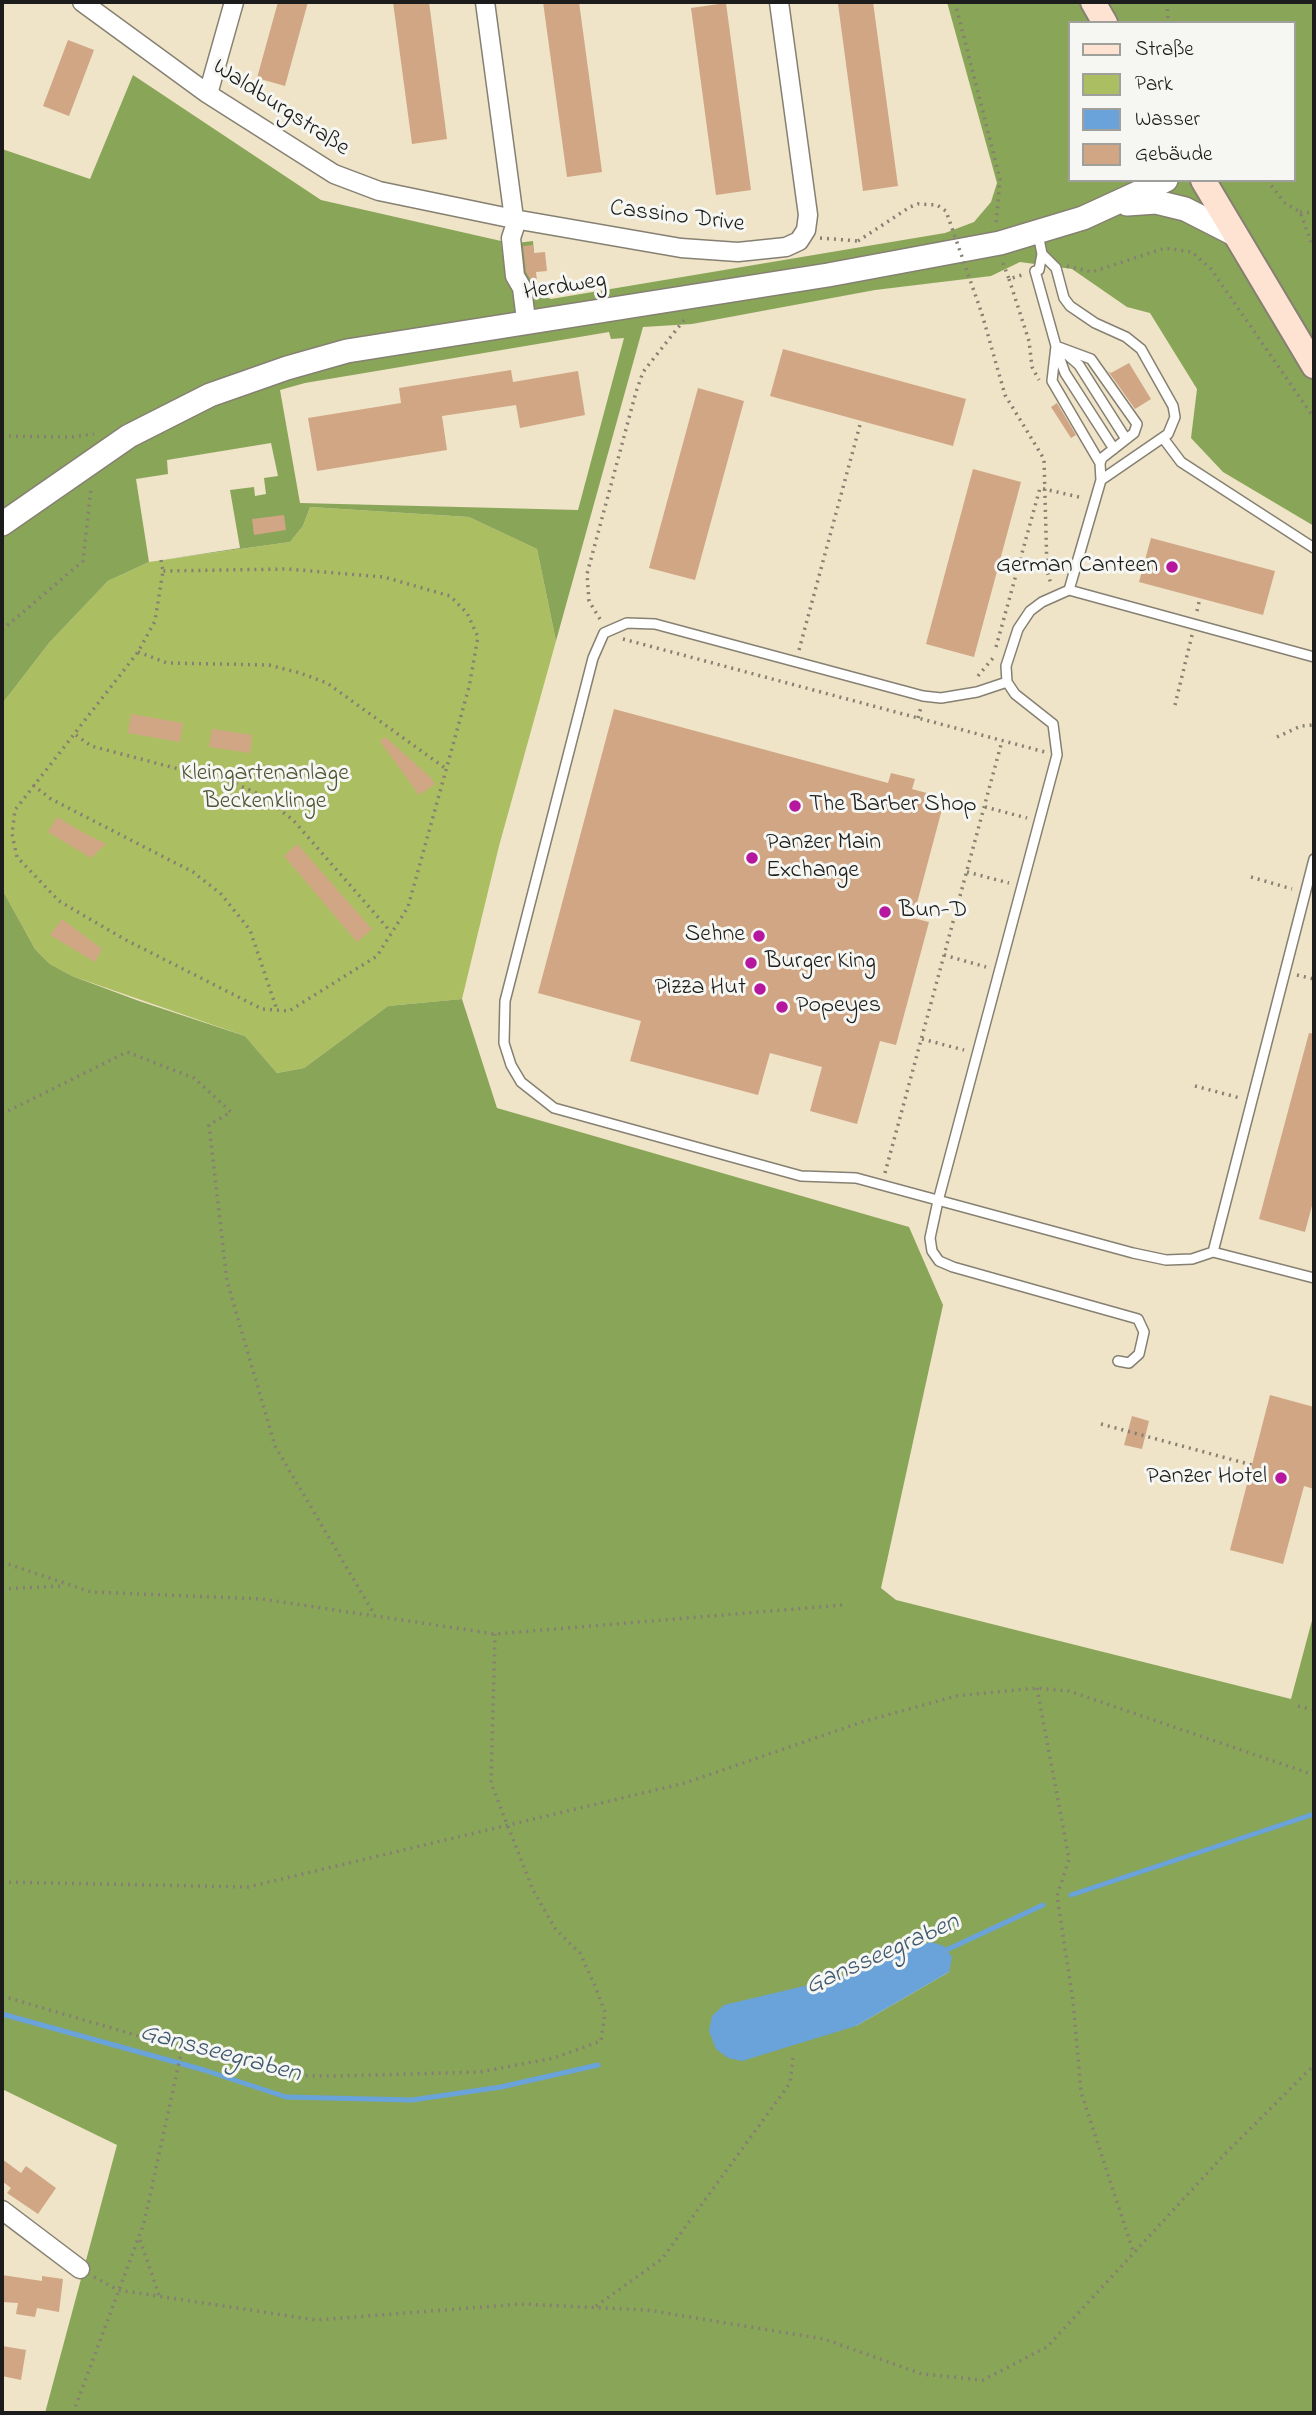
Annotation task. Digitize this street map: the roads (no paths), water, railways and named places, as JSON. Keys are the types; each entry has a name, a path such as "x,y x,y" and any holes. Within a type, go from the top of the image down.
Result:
{"main road":[{"path":"1093,2 1104,21"},
{"path":"1204,182 1314,366"}],"street":[{"name":"Waldburgstraße","path":"82,2 208,94 334,174 379,191 515,223"},
{"path":"208,94 234,2"},
{"path":"485,2 515,223 523,237 527,274 522,288 530,326"},
{"name":"Cassino Drive","path":"515,223 681,248 738,252 786,247 799,241 806,230 808,215 779,2"},
{"path":"1110,206 1131,182"},
{"name":"Herdweg","path":"2,524 128,436 209,394 299,365 347,351 530,326 681,297 828,275 1000,243 1040,243 1162,182"},
{"path":"1110,206 1156,202 1185,209 1236,235"},
{"path":"2,2210 80,2269"}],"lane":[{"path":"1040,243 1056,268 1064,298 1070,306 1096,323 1126,337 1149,362 1173,406 1173,426 1163,438 1101,480"},
{"path":"1040,243 1040,270 1035,271 1065,373 1114,449"},
{"path":"1056,346 1091,359 1137,424 1134,433 1100,463"},
{"path":"1056,346 1079,365 1126,439"},
{"path":"1056,346 1052,381 1100,463 1101,480 1069,590"},
{"path":"1163,438 1181,462 1314,548"},
{"path":"1118,1361 1129,1363 1139,1354 1144,1332 1138,1320 940,1261 932,1251 930,1238 938,1201 1057,755 1053,724 1015,694 1007,682 1006,666 1018,629 1030,611 1054,594 1069,590 1314,657"},
{"path":"1007,682 957,696 923,696 655,624 627,623 608,632 593,658 505,1001 502,1022 504,1043 511,1065 521,1082 554,1108 801,1176 856,1178 1166,1260 1192,1259 1213,1252 1314,1278"},
{"path":"1213,1252 1314,859"}],"water":[{"path":"931,1942 944,1946 952,1957 949,1972 856,2026 742,2061 728,2058 716,2049 709,2031 712,2016 724,2005 838,1978 908,1948"}],"waterway":[{"name":"Gansseegraben","path":"1071,1895 1314,1814"},
{"name":"Gansseegraben","path":"942,1952 1043,1905"},
{"name":"Gansseegraben","path":"2,2014 204,2070 286,2097 412,2100 501,2087 598,2065"}],"place":[{"name":"German Canteen","path":"1172,567"},
{"name":"The Barber Shop","path":"795,806"},
{"name":"Panzer Main Exchange","path":"752,858"},
{"name":"Bun-D","path":"885,912"},
{"name":"Sehne","path":"759,936"},
{"name":"Burger King","path":"751,963"},
{"name":"Pizza Hut","path":"760,989"},
{"name":"Popeyes","path":"782,1007"},
{"name":"Panzer Hotel","path":"1281,1478"}],"park label":[{"name":"Kleingartenanlage Beckenklinge","path":"265,789"}]}
